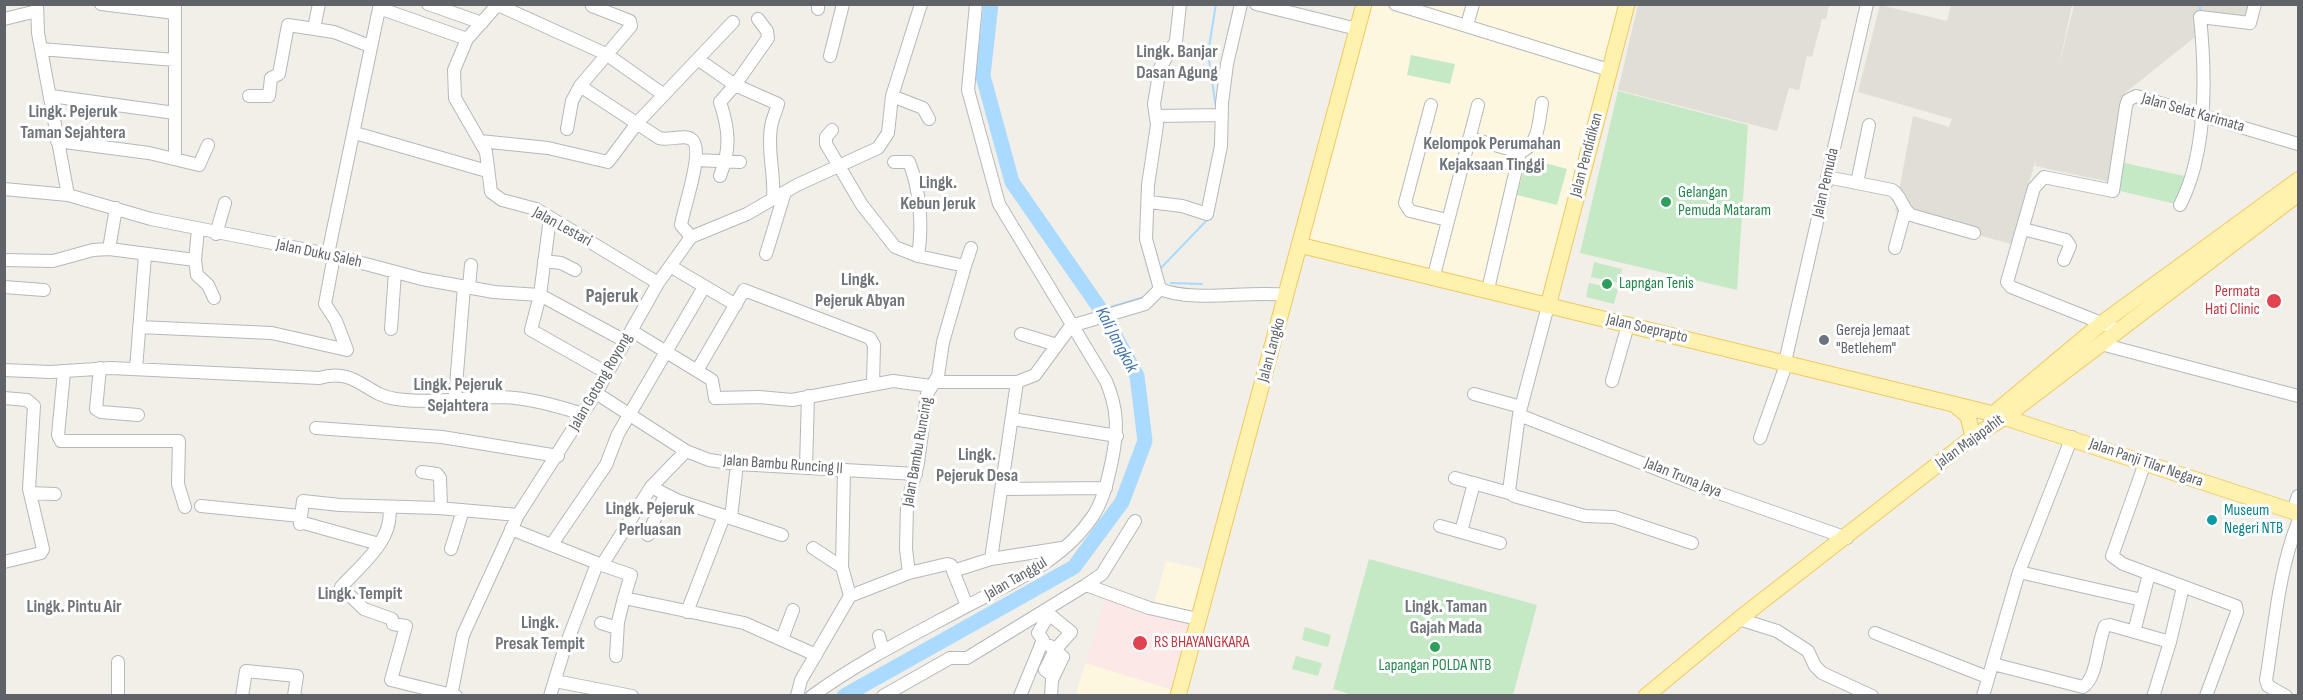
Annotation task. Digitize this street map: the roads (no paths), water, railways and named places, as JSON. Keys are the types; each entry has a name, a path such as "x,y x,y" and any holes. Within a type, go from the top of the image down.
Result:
{"main road":[{"name":"Jalan Langko","path":"1178,696 1364,4"},
{"name":"Jalan Pendidikan","path":"1549,303 1627,4"},
{"name":"Jalan Majapahit","path":"1646,696 1739,619 1847,538 1973,437 2102,323 2298,180"},
{"name":"Jalan Majapahit","path":"1999,415 2101,344 2298,194"},
{"name":"Jalan Soeprapto","path":"1300,242 1549,303"},
{"name":"Jalan Soeprapto","path":"1434,275 1489,285 1628,325 1999,415"},
{"path":"1952,402 1968,417 1973,437"},
{"name":"Jalan Panji Tilar Negara","path":"1999,415 2072,437 2297,516"}],"street":[{"path":"101,4 175,9 175,159"},
{"path":"314,28 319,4"},
{"path":"428,4 482,22"},
{"path":"830,56 843,4"},
{"name":"Jalan Tanggul","path":"812,696 846,671 1034,572 1062,548 1093,516 1106,488 1117,436 1117,415 1112,395 1075,325 999,204 968,90 976,4"},
{"path":"1160,289 1146,239 1148,185 1158,77 1176,42 1180,4"},
{"path":"1149,202 1208,211 1218,169 1218,115 1227,64 1242,4"},
{"path":"1395,4 1609,70"},
{"path":"1467,25 1473,4"},
{"name":"Jalan Pemuda","path":"1760,438 1786,362 1867,4"},
{"path":"2180,205 2194,170 2200,115 2203,86 2200,17 2250,23 2255,4"},
{"path":"498,5 606,54 664,95"},
{"name":"Jalan Lestari","path":"498,5 467,39 454,70 454,90 461,112 488,158 488,184 495,196 536,209 658,283"},
{"path":"580,86 638,122 659,138 692,139 697,146 696,160 681,222 682,229 691,237 747,214 785,192 878,148 888,133 892,96 919,5"},
{"path":"139,327 272,333 347,350 336,321 325,304 331,255 379,6 467,39"},
{"path":"567,129 572,101 580,86 632,26 631,22 592,6"},
{"path":"1266,7 1357,29"},
{"path":"4,19 37,8 41,49 68,195"},
{"path":"720,176 726,162 728,131 721,101 735,86 768,38 768,34 758,19"},
{"path":"480,141 555,149 604,163 613,160 638,122 733,22"},
{"path":"249,96 268,96 271,78 279,74 288,26 334,32 370,46"},
{"path":"41,49 175,60"},
{"path":"699,60 735,86 778,104 771,128 770,154 775,177 773,199"},
{"path":"51,96 175,113"},
{"path":"892,96 923,108 929,119"},
{"name":"Jalan Selat Karimata","path":"2119,330 2008,284 2007,279 2034,188 2044,177 2110,192 2115,189 2126,106 2130,98 2136,96 2298,144"},
{"path":"1469,138 1520,152 1529,147 1535,137 1542,103"},
{"path":"1431,105 1405,203 1410,211 1447,220"},
{"path":"1434,275 1478,105"},
{"path":"1156,116 1218,115"},
{"path":"1857,183 1869,125"},
{"path":"832,130 825,141 862,205 895,247 918,256 965,266"},
{"path":"355,133 487,171"},
{"path":"57,141 144,152 201,164 208,145"},
{"path":"1489,285 1520,152"},
{"path":"696,160 740,162"},
{"path":"894,162 909,162 917,178 920,229 918,256"},
{"path":"1827,177 1893,191 1905,211 1974,233"},
{"name":"Jalan Duku Saleh","path":"4,189 68,195 198,230 331,255 395,272 466,287 540,295 629,336 667,350 698,369"},
{"path":"766,254 785,192"},
{"path":"216,234 225,203"},
{"path":"109,249 116,208"},
{"path":"1895,248 1905,211"},
{"path":"550,218 540,295 531,330 607,372"},
{"path":"2023,229 2066,240 2070,246 2064,260"},
{"path":"198,230 195,260 197,275 208,285 214,298"},
{"name":"Jalan Gotong Royong","path":"453,695 463,635 518,515 558,456 658,283 691,237"},
{"name":"Jalan Bambu Runcing","path":"909,573 906,549 907,505 916,474 927,394 933,384 952,309 971,248"},
{"path":"4,260 53,261 93,250 109,249 195,260"},
{"path":"136,369 145,255"},
{"path":"544,261 561,263 575,270"},
{"path":"455,398 466,287 471,265"},
{"path":"670,266 736,305"},
{"path":"391,329 395,272"},
{"path":"4,287 44,290"},
{"path":"552,544 606,465 630,415 704,287"},
{"path":"873,383 874,345 870,338 744,290 698,369 713,382 712,396 715,398 759,397 792,400 893,381 933,384 1017,382 1035,375 1075,325 1145,303 1160,289"},
{"path":"1160,289 1169,292 1218,295 1287,295"},
{"path":"1509,493 1508,485 1517,445 1520,411 1549,303"},
{"path":"1612,381 1628,325"},
{"path":"1022,333 1057,345"},
{"path":"2101,344 2298,396"},
{"path":"4,370 64,372 100,368 319,378 336,374 359,381 394,399 504,397 549,403 583,414"},
{"path":"100,368 96,409 101,412 138,415"},
{"path":"64,372 58,435 61,441 178,441 178,484 185,507"},
{"path":"992,559 1017,382"},
{"name":"Jalan Bambu Runcing II","path":"596,393 686,451 709,460 737,464 916,474"},
{"name":"Jalan Truna Jaya","path":"1474,394 1713,491 1847,538"},
{"path":"806,467 808,396"},
{"path":"4,398 27,400 34,406 30,493 43,551 4,562"},
{"path":"1013,419 1117,436"},
{"path":"316,428 434,436 558,456"},
{"path":"1983,696 2019,572 2072,437"},
{"path":"550,696 600,565 651,488 686,451"},
{"path":"2145,463 2112,556 2116,561 2236,606 2237,612 2206,696"},
{"path":"687,612 728,517 737,464"},
{"path":"844,470 842,567 850,596"},
{"path":"422,472 439,476 441,508"},
{"path":"1455,478 1585,516 1614,517 1692,543"},
{"path":"1461,532 1474,483"},
{"path":"651,488 665,495 782,535"},
{"path":"1002,489 1106,488"},
{"path":"30,493 55,494"},
{"path":"648,535 665,495"},
{"path":"2286,696 2268,686 2266,680 2274,638 2280,582 2297,516 2298,496"},
{"path":"300,521 303,501 441,508 518,515"},
{"path":"201,506 300,521 379,544"},
{"path":"388,507 389,527 379,544 341,587 364,609 392,619 393,624 406,626 391,680 453,695"},
{"path":"451,549 463,510"},
{"path":"888,695 950,658 967,658 1047,612 1102,574 1135,521"},
{"path":"1440,526 1500,543"},
{"path":"511,529 631,575 617,628 616,656"},
{"path":"813,548 842,567"},
{"path":"953,571 992,559 1062,548"},
{"path":"797,696 801,681 850,596 909,573 947,564 951,565 967,606"},
{"path":"2019,572 2142,600"},
{"path":"2134,632 2149,574"},
{"path":"1086,585 1149,608 1198,618"},
{"path":"2154,694 2170,642 2183,587"},
{"path":"624,598 744,623 816,655"},
{"path":"779,637 793,610"},
{"path":"1047,612 1070,630 1045,668 1053,676 1051,696"},
{"path":"1047,612 1038,633 1042,640 1055,650"},
{"path":"1739,619 1776,631 1808,651 1815,666 1822,673 1872,696"},
{"path":"601,623 617,628"},
{"path":"1993,664 2083,687 2092,672 2105,626 2110,624 2170,642"},
{"path":"1875,633 1987,677"},
{"path":"879,636 883,651"},
{"path":"1020,696 1042,640"},
{"path":"118,662 118,696"},
{"path":"242,696 246,670 297,676 294,696"},
{"path":"555,681 592,693 632,696"}],"waterway":[{"name":"Kali Jangkok","path":"844,696 1074,567 1122,502 1145,441 1137,376 1101,310 1012,182 983,76 991,4"},
{"path":"1216,4 1208,53 1216,108"},
{"path":"2199,4 2201,12"},
{"path":"1160,269 1208,219"},
{"path":"1171,283 1202,284"},
{"path":"1101,310 1144,297"}],"place":[{"name":"Gelangan Pemuda Mataram","path":"1666,202"},
{"name":"Lapngan Tenis","path":"1607,284"},
{"name":"Permata Hati Clinic","path":"2274,301"},
{"name":"Gereja Jemaat \"Betlehem\"","path":"1824,340"},
{"name":"Museum Negeri NTB","path":"2212,520"},
{"name":"RS BHAYANGKARA","path":"1140,643"},
{"name":"Lapangan POLDA NTB","path":"1435,647"}],"district":[{"name":"Lingk. Banjar Dasan Agung","path":"1177,62"},
{"name":"Lingk. Pejeruk Taman Sejahtera","path":"73,122"},
{"name":"Kelompok Perumahan Kejaksaan Tinggi","path":"1492,154"},
{"name":"Lingk. Kebun Jeruk","path":"938,193"},
{"name":"Lingk. Pejeruk Abyan","path":"860,290"},
{"name":"Pajeruk","path":"612,297"},
{"name":"Lingk. Pejeruk Sejahtera","path":"458,395"},
{"name":"Lingk. Pejeruk Desa","path":"977,465"},
{"name":"Lingk. Pejeruk Perluasan","path":"650,519"},
{"name":"Lingk. Tempit","path":"360,594"},
{"name":"Lingk. Pintu Air","path":"74,607"},
{"name":"Lingk. Taman Gajah Mada","path":"1446,617"},
{"name":"Lingk. Presak Tempit","path":"540,633"}]}
